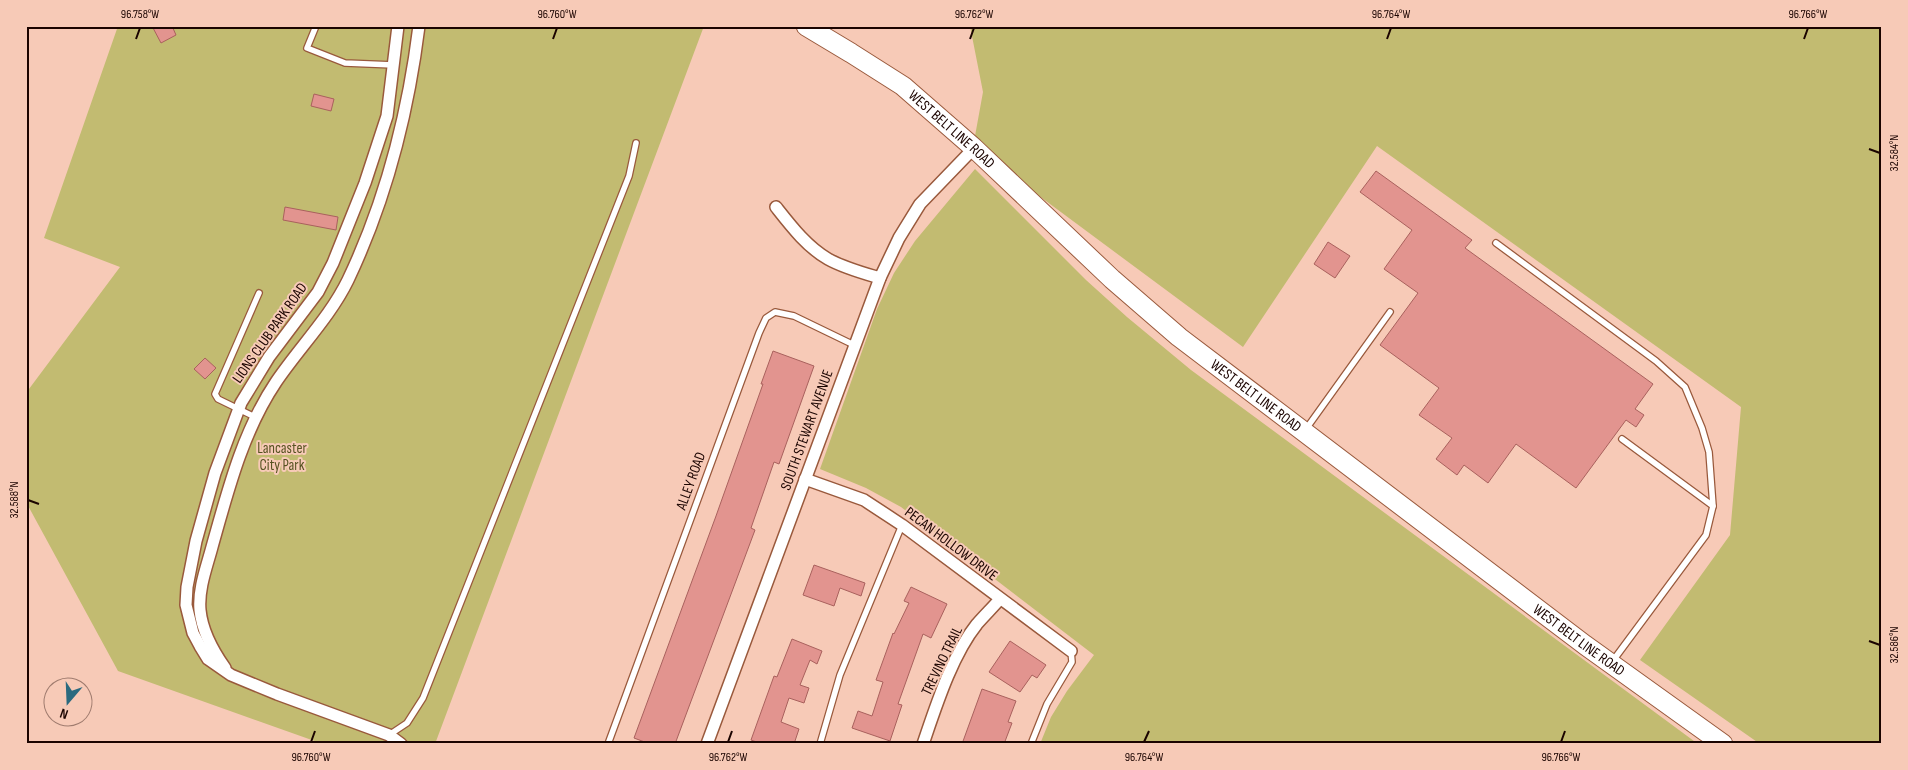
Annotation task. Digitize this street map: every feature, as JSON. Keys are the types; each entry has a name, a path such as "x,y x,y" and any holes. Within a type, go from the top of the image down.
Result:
{"main road":[{"name":"WEST BELT LINE ROAD","path":"806,26 852,52 903,86 974,148 1112,280 1179,337 1611,663 1723,744"}],"street":[{"name":"LIONS CLUB PARK ROAD","path":"398,26 390,103 365,183 337,252 318,292 258,372 239,408 216,473 196,541 187,587 186,605 193,633 208,659 231,675 389,735 401,744"},
{"path":"231,675 214,652 205,631 200,609 203,580 222,511 255,417 276,383 337,298 367,234 393,161 407,105 419,26"},
{"path":"394,65 414,65"},
{"path":"390,103 407,105"},
{"name":"SOUTH STEWART AVENUE","path":"707,744 880,278 899,238 920,204 974,148"},
{"path":"776,207 793,229 810,246 829,260 880,278"},
{"path":"337,252 356,260"},
{"name":"PECAN HOLLOW DRIVE","path":"805,479 864,500 902,525 1070,651"},
{"name":"TREVINO TRAIL","path":"923,744 941,693 964,645 976,625 1000,599"}],"lane":[{"path":"316,26 307,48 345,63 394,65"},
{"path":"389,735 407,723 423,698 625,185 636,143"},
{"path":"1496,244 1656,361 1685,387 1702,428 1709,452 1713,506 1706,535 1611,663"},
{"path":"255,417 218,399 215,394 259,293"},
{"name":"ALLEY ROAD","path":"608,744 766,318 775,312 794,316 854,345"},
{"path":"1304,433 1390,312"},
{"path":"229,435 246,441"},
{"path":"1622,439 1713,506"},
{"path":"820,744 840,675 902,525"},
{"path":"196,541 213,546"},
{"path":"1031,744 1047,704 1072,662 1070,651"}],"green space":[{"name":"Lancaster City Park","path":"118,26 704,26 435,744 323,744 118,671 26,502 26,393 120,267 44,238"},
{"path":"970,26 1882,26 1882,744 1760,744 1640,660 1730,535 1741,407 1377,146 1243,347 973,147 983,92"},
{"path":"975,169 1086,280 1191,370 1698,744 1040,744 1051,717 1067,691 1094,655 901,507 866,488 820,469 877,309 894,273 915,241"}],"building":[{"path":"152,26 172,26 176,35 161,43"},
{"path":"314,94 334,99 331,111 311,106"},
{"path":"1376,171 1472,240 1465,248 1653,384 1635,409 1644,415 1636,427 1626,420 1576,488 1516,444 1488,483 1464,465 1457,475 1436,459 1452,438 1419,415 1439,388 1380,345 1418,293 1384,269 1412,230 1360,192"},
{"path":"285,207 338,217 336,230 283,220"},
{"path":"1328,242 1350,256 1335,278 1314,264"},
{"path":"773,351 814,366 779,464 774,462 751,528 755,530 675,744 650,744 634,738 716,516"},
{"path":"205,358 216,368 205,379 194,369"},
{"path":"814,565 865,583 861,596 840,588 834,606 803,595"},
{"path":"911,587 947,604 931,638 923,634 898,704 902,705 890,741 852,728 858,711 872,716 883,682 876,680 893,633 909,603 904,601"},
{"path":"792,639 822,651 817,664 810,660 800,685 809,688 804,703 789,698 781,722 799,729 794,744 762,744 751,740 774,676 777,677"},
{"path":"1010,641 1046,665 1037,678 1032,675 1020,692 989,672"},
{"path":"982,689 1016,701 1008,722 1012,723 1004,744 962,744"}]}
